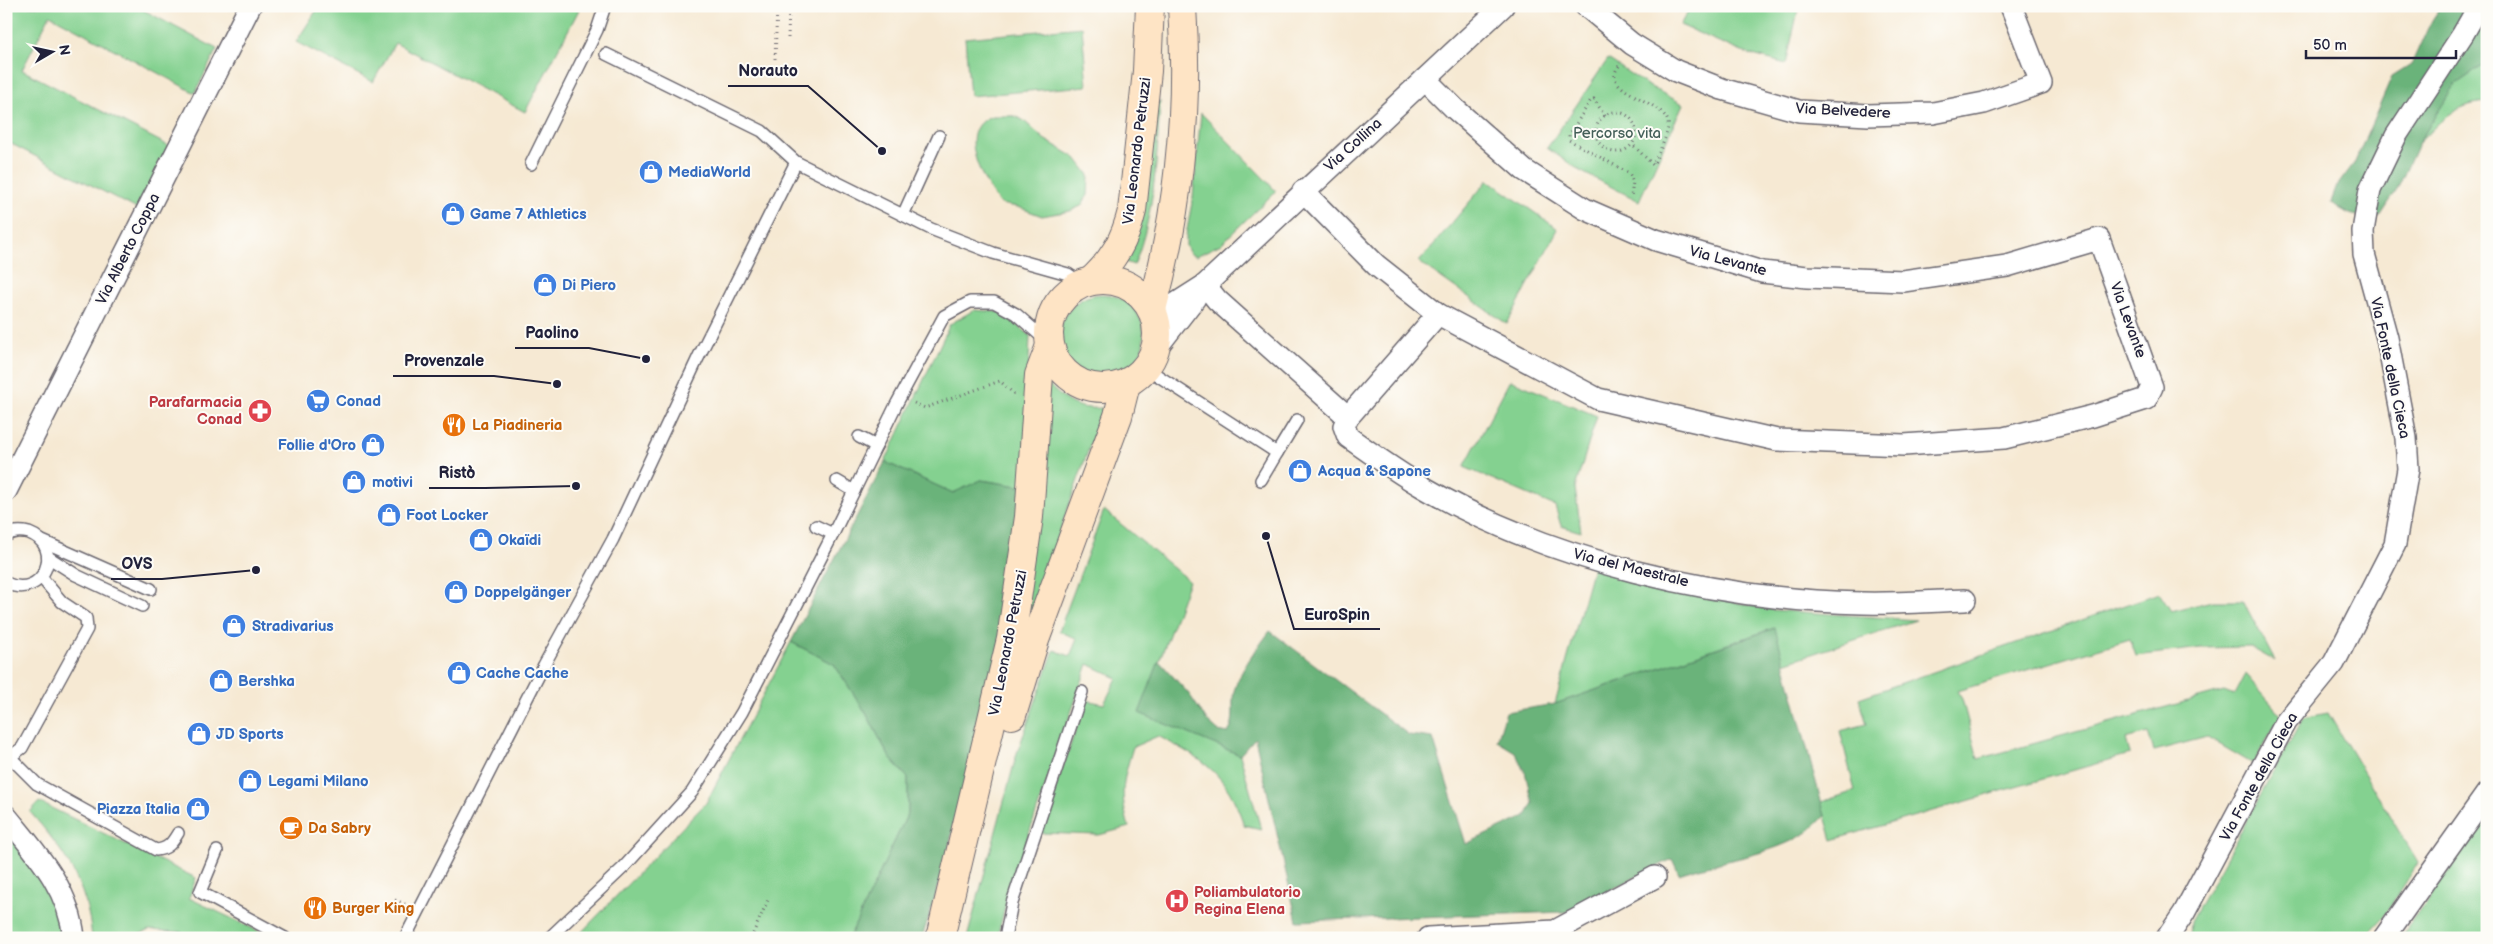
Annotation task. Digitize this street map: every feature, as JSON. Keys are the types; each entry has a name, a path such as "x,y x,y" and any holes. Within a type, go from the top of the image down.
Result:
{"main road":[{"name":"Via Leonardo Petruzzi","path":"1153,311 1161,273 1183,132 1185,73 1182,6"},
{"name":"Via Leonardo Petruzzi","path":"1149,7 1164,37 1168,72 1165,138 1154,253 1161,273"},
{"name":"Via Leonardo Petruzzi","path":"1087,283 1113,258 1127,232 1132,211 1146,89 1149,7"},
{"path":"1114,281 1127,285 1138,293 1153,311 1158,330 1143,366 1110,389 1093,388 1077,383 1064,373 1054,359 1050,344 1049,328 1052,314 1070,291 1087,283 1114,281"},
{"name":"Via Leonardo Petruzzi","path":"940,938 1011,639 1029,517 1040,368 1050,344"},
{"name":"Via Leonardo Petruzzi","path":"958,938 983,828 1023,674 1055,582 1118,416 1143,366"}],"street":[{"name":"Via Alberto Coppa","path":"6,491 250,6"},
{"name":"Via Collina","path":"1153,311 1169,308 1200,288 1503,6"},
{"name":"Via Belvedere","path":"1586,6 1632,44 1676,71 1722,89 1799,111 1868,115 1933,112 1984,103 2041,83 2011,6"},
{"name":"Via Fonte della Cieca","path":"2167,938 2184,913 2286,722 2334,663 2394,544 2408,469 2406,438 2386,338 2364,254 2363,231 2370,190 2396,136 2463,34 2479,6"},
{"name":"Via Levante","path":"1303,191 1376,266 1438,314 1598,399 1778,440 1904,445 2004,438 2093,416 2146,399 2152,387 2099,238 2007,266 1904,281 1807,277 1762,272 1656,240 1585,209 1524,170 1425,80"},
{"path":"1161,273 1176,286 1185,290 1200,288 1218,300 1348,417 1438,314"},
{"name":"Via Collina","path":"1143,366 1200,288"},
{"name":"Via del Maestrale","path":"1348,417 1344,426 1348,437 1423,488 1489,521 1571,554 1655,576 1752,595 1862,603 1965,600"},
{"path":"2384,938 2487,793"},
{"path":"6,816 58,883 66,901 74,938"},
{"path":"1428,938 1555,931 1655,877"},
{"name":"Via Fonte della Cieca","path":"2181,938 2184,913"}],"lane":[{"path":"531,164 597,30 605,6"},
{"path":"606,54 762,132 796,162 931,229 992,253 1068,274 1087,283"},
{"path":"903,215 939,136"},
{"path":"405,938 544,665 614,539 698,358 796,162"},
{"path":"549,938 624,867 692,792 742,712 876,446 944,316 970,302 994,302 1016,314 1050,344"},
{"path":"1143,366 1278,453"},
{"path":"1261,480 1297,420"},
{"path":"859,437 876,446"},
{"path":"6,502 19,466"},
{"path":"837,481 854,490"},
{"path":"816,526 833,534"},
{"path":"6,536 17,532 26,532 151,589"},
{"path":"6,583 25,586 41,577 48,564 48,557 40,540"},
{"path":"48,557 76,575 142,606"},
{"path":"41,577 62,602 86,618 87,629 22,748 8,755 37,784 156,850 164,849 172,844 178,833"},
{"path":"1004,938 1012,903 1082,692"},
{"path":"217,851 200,892 285,938"}],"path":[{"path":"775,59 777,6 789,7 788,38"},
{"path":"1618,66 1614,72 1614,79 1619,85 1657,109 1668,121 1668,128 1652,166 1632,144"},
{"path":"1605,116 1594,99 1591,100 1569,135 1569,140 1629,173 1634,182 1631,197"},
{"path":"1621,113 1634,123 1636,134 1632,144 1627,149 1616,152 1609,151 1600,144 1597,138 1598,126 1605,116 1621,113"},
{"path":"913,402 925,408 1000,381 1036,414"},
{"path":"750,938 768,900"}],"green space":[{"path":"6,6 136,6 217,49 195,93 50,15 22,70 169,146 137,209 6,141"},
{"path":"315,6 581,6 525,112 395,43 373,82 296,42 318,8"},
{"path":"1691,6 1799,6 1786,64 1742,52 1680,25"},
{"path":"2442,6 2487,6 2487,62 2456,83 2418,144 2397,190 2380,216 2365,217 2349,214 2331,202 2337,186 2355,162 2392,77 2411,65 2428,27"},
{"path":"1082,27 1087,86 970,96 965,38"},
{"name":"Percorso vita","path":"1608,59 1647,85 1683,104 1639,201 1582,172 1547,148"},
{"path":"2487,62 2487,102 2475,103 2456,110 2440,122 2418,144 2456,83"},
{"path":"1160,101 1151,205 1141,246 1134,265 1125,262 1152,105"},
{"path":"1201,113 1276,191 1221,244 1196,256 1190,254 1186,246 1186,235 1193,197"},
{"path":"992,116 1014,116 1023,120 1044,139 1076,158 1089,175 1088,195 1081,206 1070,211 1042,216 1018,207 1000,204 980,171 973,144 975,132 980,123"},
{"path":"1488,180 1558,229 1507,324 1419,262"},
{"path":"1102,294 1118,297 1132,306 1141,320 1144,336 1141,352 1132,366 1118,375 1102,378 1086,375 1072,366 1063,352 1060,336 1063,320 1072,306 1086,297"},
{"path":"974,310 1000,312 1030,335 1024,487 982,480 953,493 885,462 950,324"},
{"path":"1510,380 1597,416 1575,488 1581,532 1561,526 1555,506 1464,467"},
{"path":"1046,382 1065,399 1077,406 1103,408 1015,660"},
{"path":"885,462 953,493 981,480 1024,487 1005,626 940,882 922,938 849,938 908,813 908,778 890,758 866,713 834,664 791,642"},
{"path":"1104,510 1189,581 1140,713 1240,755 1261,829 1244,825 1230,792 1212,770 1189,753 1158,736 1133,747 1123,795 1129,827 1099,835 1040,833 1086,700 1104,704 1117,678 1088,664 1010,888 997,938 967,938 1017,753 1054,650 1070,656 1077,639 1059,631"},
{"path":"1593,567 1633,581 1773,610 1916,620 1784,663 1774,628 1555,704"},
{"path":"2159,593 2171,611 2212,601 2243,601 2275,661 2250,647 2201,648 2136,656 2130,639 1957,691 1962,699 1978,759 2224,691 2234,695 2245,674 2281,715 2253,764 2207,737 2154,751 2148,733 2126,739 2130,754 1832,840 1821,802 1855,791 1840,731 1867,724 1859,698"},
{"path":"1775,628 1825,816 1808,832 1794,840 1762,852 1679,874 1672,859 1567,912 1297,921 1255,738 1240,755 1139,713 1159,661 1189,694 1208,722 1218,731 1228,733 1233,719 1234,691 1240,675 1270,631 1409,735 1433,738 1466,844 1526,816 1533,803 1525,772 1515,752 1497,741 1506,712 1555,704"},
{"path":"791,642 834,664 866,713 890,758 908,778 908,813 849,938 576,938 706,803"},
{"path":"2328,713 2418,863 2384,917 2364,938 2190,938 2191,922 2303,718"},
{"path":"39,802 196,878 189,898 273,938 192,938 181,932 149,930 132,938 92,938 85,901 72,870 54,841 30,812"},
{"path":"2487,821 2487,938 2400,938 2476,833"},
{"path":"6,832 35,868 50,893 60,922 62,938 20,938 6,929"}],"place":[{"name":"Norauto","path":"882,151"},
{"name":"MediaWorld","path":"651,172"},
{"name":"Game 7 Athletics","path":"453,214"},
{"name":"Di Piero","path":"545,285"},
{"name":"Paolino","path":"646,359"},
{"name":"Provenzale","path":"557,384"},
{"name":"Conad","path":"318,401"},
{"name":"Parafarmacia Conad","path":"260,411"},
{"name":"La Piadineria","path":"454,425"},
{"name":"Follie d'Oro","path":"373,445"},
{"name":"Acqua & Sapone","path":"1300,471"},
{"name":"motivi","path":"354,482"},
{"name":"Ristò","path":"576,486"},
{"name":"Foot Locker","path":"389,515"},
{"name":"EuroSpin","path":"1266,536"},
{"name":"Okaïdi","path":"481,540"},
{"name":"OVS","path":"256,570"},
{"name":"Doppelgänger","path":"456,592"},
{"name":"Stradivarius","path":"234,626"},
{"name":"Cache Cache","path":"459,673"},
{"name":"Bershka","path":"221,681"},
{"name":"JD Sports","path":"199,734"},
{"name":"Legami Milano","path":"250,781"},
{"name":"Piazza Italia","path":"198,809"},
{"name":"Da Sabry","path":"291,828"},
{"name":"Poliambulatorio Regina Elena","path":"1177,901"},
{"name":"Burger King","path":"315,908"}]}
